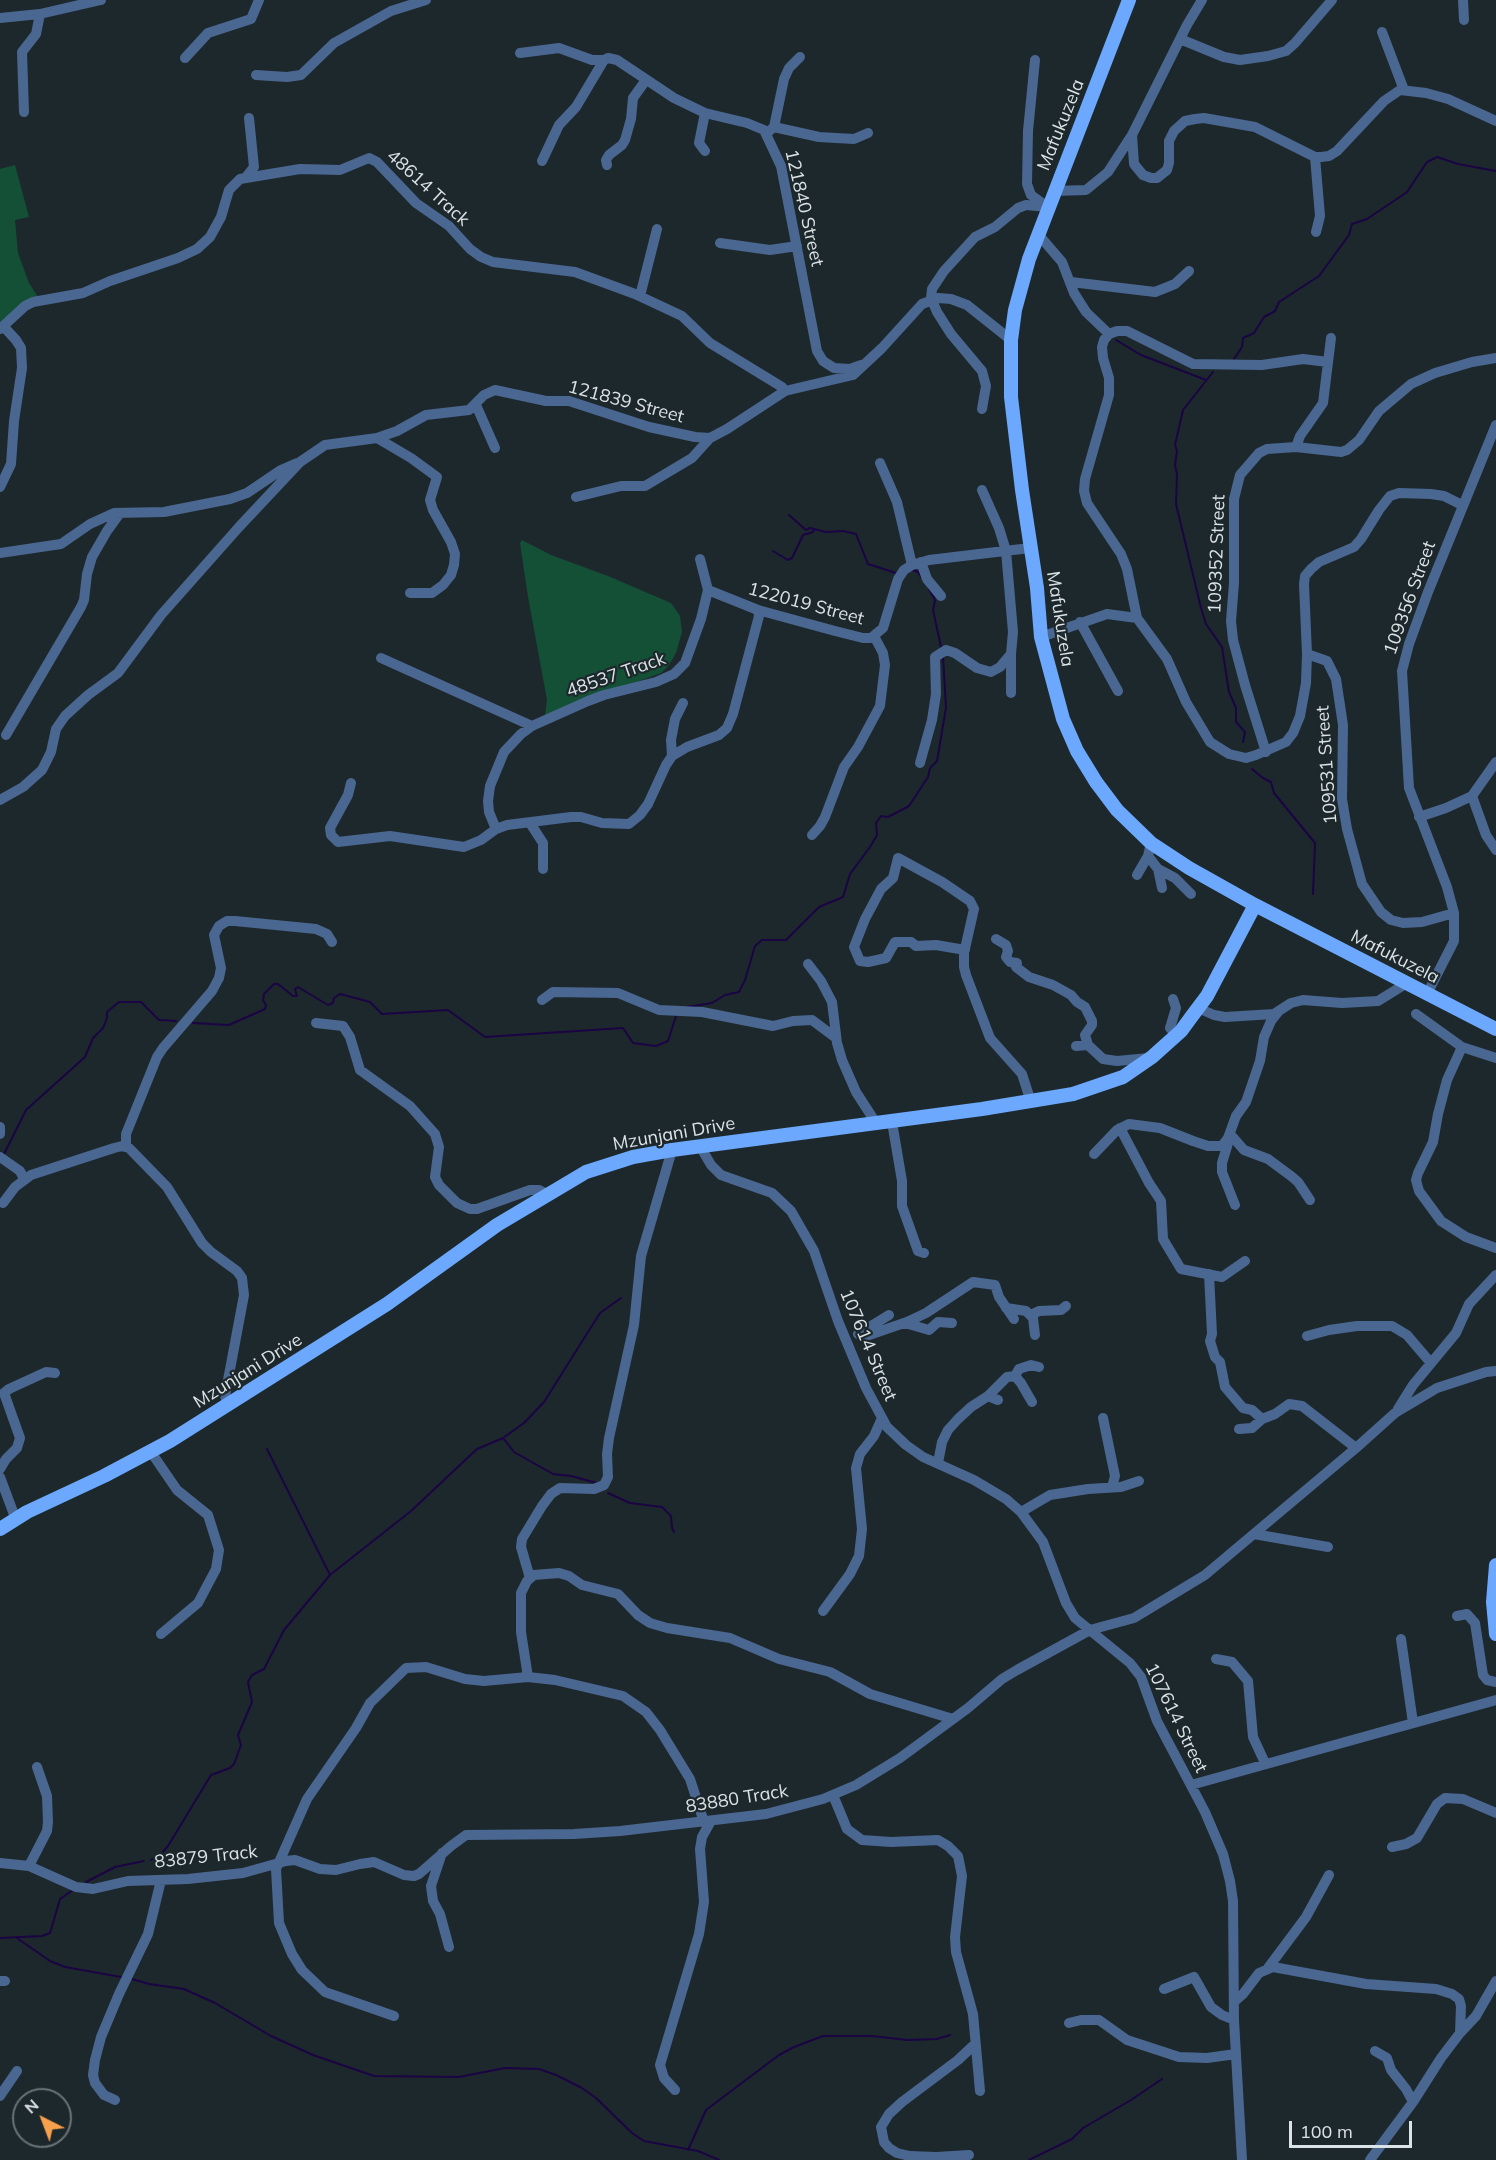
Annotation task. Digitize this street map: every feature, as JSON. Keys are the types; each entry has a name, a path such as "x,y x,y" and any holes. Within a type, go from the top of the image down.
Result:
{"main road":[{"name":"Mafukuzela","path":"1129,0 1038,234 1018,299 1011,340 1011,397 1041,637 1063,719 1077,751 1096,782 1150,850 1189,868 1255,905 1496,1029"},
{"name":"Mzunjani Drive","path":"0,1529 27,1512 151,1452 387,1304 497,1224 594,1169 633,1157 672,1150 1031,1102 1073,1094 1123,1077 1152,1057 1176,1035 1198,1008 1228,958 1255,905"},
{"path":"1496,1565 1493,1602 1496,1634"}],"street":[{"path":"0,18 40,14 101,0"},
{"path":"185,58 208,33 251,19 259,0"},
{"path":"256,75 286,77 301,75 334,44 391,11 426,0"},
{"path":"1054,191 1086,190 1108,172 1132,135 1202,0"},
{"path":"1180,39 1224,57 1240,60 1268,56 1286,51 1332,0"},
{"path":"1463,0 1464,20"},
{"path":"24,112 22,52 36,33 40,14"},
{"path":"1383,32 1404,90"},
{"name":"121840 Street","path":"520,53 559,48 592,60 612,58 674,98 705,113 770,130 781,166 820,357 828,365 840,370 850,369 869,361"},
{"path":"800,57 789,68 784,79 770,130 845,139 862,137 868,133"},
{"path":"542,161 559,125 576,107 604,60"},
{"path":"1035,60 1028,131 1027,184 1032,195 1048,207"},
{"path":"607,165 606,160 609,155 625,140 632,119 633,98 646,80"},
{"path":"1132,135 1134,164 1143,175 1157,178 1167,170 1169,141 1174,130 1185,121 1195,119 1204,118 1255,127 1315,156 1329,156 1337,151 1384,100 1404,90 1448,99 1496,121"},
{"path":"705,113 699,142 705,151"},
{"path":"0,487 11,464 22,358 16,340 2,328 29,304 83,293 197,249 210,237 217,226 228,190 235,182 246,177 254,167 249,118"},
{"path":"1315,156 1320,216 1316,232"},
{"name":"48614 Track","path":"246,177 308,169 335,171 346,169 369,158 377,162 416,203 449,226 470,249 486,260 575,272 640,296 682,316 710,343 785,391"},
{"path":"982,409 986,386 982,371 951,334 937,312 931,294 936,280 975,237 995,227 1018,208 1026,205 1048,207"},
{"path":"640,296 657,229"},
{"path":"1038,234 1062,262 1074,293 1086,312 1109,334"},
{"path":"720,243 771,250 797,246"},
{"path":"1071,282 1155,292 1175,284 1189,271"},
{"path":"576,497 621,486 645,486 692,458 710,438 785,391 821,381 846,378 859,371 916,310 932,300 951,299 967,305 1011,340"},
{"path":"1328,362 1303,359 1262,365 1193,364 1127,331 1109,334 1102,346 1110,395 1084,479 1083,491 1087,502 1121,554 1129,578 1137,618 1167,659 1186,702 1210,742 1229,754 1246,758 1266,752 1286,742 1297,725 1306,683 1305,576 1319,561 1354,547 1390,496 1399,493 1431,494 1444,496 1462,505"},
{"path":"1296,447 1300,436 1323,403 1331,338"},
{"name":"109352 Street","path":"1266,752 1245,685 1232,631 1234,499 1240,475 1259,453 1268,449 1296,447 1341,452 1347,450 1359,440 1373,416 1411,384 1435,373 1479,360 1496,358"},
{"name":"121839 Street","path":"300,462 325,445 377,438 397,431 426,415 463,411 476,405 484,395 495,390 546,401 568,401 648,427 710,438"},
{"path":"476,405 495,448"},
{"name":"109356 Street","path":"1427,994 1454,941 1454,913 1448,887 1409,788 1402,671 1409,644 1462,505 1496,424"},
{"path":"377,438 411,458 436,477 430,500 455,554 451,575 443,585 432,593 410,593"},
{"path":"0,553 62,544 104,516 120,513 164,512 230,499 260,485 281,470 300,462"},
{"path":"0,800 23,787 42,771 51,752 56,729 65,716 126,664 167,608 300,462"},
{"path":"880,463 897,502 916,563 941,596"},
{"path":"981,490 999,528 1006,551 1012,632 1011,693"},
{"path":"6,735 81,607 92,557 120,513"},
{"path":"916,563 1030,548"},
{"path":"700,559 708,590"},
{"name":"122019 Street","path":"708,590 758,610 863,638 874,636 883,628 898,579 904,570 916,563"},
{"name":"48537 Track","path":"496,829 489,812 488,801 490,786 504,752 532,726 604,695 674,675 685,663 689,654 708,590"},
{"path":"351,783 348,795 330,828 331,835 338,842 390,836 464,847 507,825 571,817 581,817 602,823 629,824 648,804 672,756 687,747 719,735 726,728 734,714 759,616 758,610"},
{"path":"1041,637 1107,614 1137,618"},
{"path":"1080,622 1118,690"},
{"path":"812,835 825,817 844,767 858,747 880,706 885,665 883,654 874,636"},
{"path":"920,763 932,720 936,694 936,657 946,650 955,653 977,668 991,672 1000,667 1011,654"},
{"name":"109531 Street","path":"1307,654 1327,661 1336,679 1343,724 1342,799 1347,829 1362,884 1381,912 1391,920 1403,923 1422,922 1454,913"},
{"path":"381,658 532,726"},
{"path":"672,756 671,740 675,719 683,703"},
{"path":"1419,817 1472,796 1496,762"},
{"path":"1472,796 1486,835 1496,850"},
{"path":"530,823 543,843 543,869"},
{"path":"1150,850 1158,869 1162,888"},
{"path":"1137,875 1150,850"},
{"path":"965,950 936,945 916,946 911,942 895,942 886,958 868,962 860,961 854,947 865,919 881,889 893,878 898,858 942,882 970,901 974,909 965,950 964,967 990,1038 1019,1069 1031,1102"},
{"path":"1158,869 1175,878 1191,894"},
{"path":"228,1405 225,1396 244,1295 242,1278 237,1271 202,1243 167,1187 126,1147 126,1134 157,1057 212,991 219,978 220,968 214,934 219,926 227,921 241,921 316,929 327,934 332,942"},
{"path":"996,939 1006,945 1008,951 1006,957 1010,962 1017,963 1016,967 1029,978 1053,985 1071,995 1085,1007 1092,1021 1085,1035 1088,1045 1103,1059 1117,1062 1152,1057"},
{"path":"808,964 821,981 831,1002 836,1038 849,1078 876,1123"},
{"path":"1198,1008 1225,1017 1274,1014 1291,1003 1303,1000 1342,1003 1378,1001 1407,984"},
{"path":"542,1000 553,992 618,993 659,1010 702,1012 773,1026 792,1021 812,1020 836,1038"},
{"path":"1173,999 1176,1008 1170,1028 1176,1035"},
{"path":"1235,1205 1222,1172 1222,1162 1236,1116 1246,1102 1251,1089 1270,1021 1279,1011"},
{"path":"1416,1014 1462,1047 1496,1058"},
{"path":"316,1023 343,1026 350,1037 360,1070 364,1075 410,1106 435,1134 439,1147 435,1177 439,1185 458,1203 470,1209 477,1209 530,1190 539,1190 547,1194"},
{"path":"1076,1046 1088,1045"},
{"path":"1462,1047 1447,1080 1438,1114 1434,1142 1418,1173 1417,1185 1430,1209 1441,1221 1466,1237 1496,1248"},
{"path":"892,1122 902,1181 902,1206 918,1251 924,1253"},
{"path":"1094,1154 1120,1128 1129,1124 1160,1128 1208,1146 1222,1146 1230,1134"},
{"path":"0,1127 0,1134"},
{"path":"1120,1128 1161,1201 1162,1239 1181,1269 1222,1277 1245,1261"},
{"path":"1230,1134 1244,1150 1268,1159 1291,1176 1310,1200"},
{"name":"107614 Street","path":"700,1146 711,1165 721,1175 772,1193 791,1211 814,1251 846,1341 866,1388 887,1427 923,1457 938,1462 998,1494 1021,1512 1043,1542 1066,1603 1075,1618 1137,1670 1157,1721 1205,1812 1223,1854 1230,1881 1234,2020 1242,2160"},
{"path":"3,1203 24,1179 98,1153 126,1147"},
{"path":"530,1578 521,1547 522,1539 551,1494 560,1488 594,1490 604,1485 608,1478 609,1438 635,1317 641,1256 672,1150"},
{"path":"0,1157 20,1171 24,1179"},
{"path":"1209,1274 1212,1334 1210,1341 1215,1357 1220,1362 1225,1387 1243,1408 1252,1410 1262,1419"},
{"path":"1395,1413 1430,1362 1456,1333 1469,1304 1496,1275"},
{"path":"858,1334 868,1335 905,1323 973,1282 995,1285 999,1297 1014,1319"},
{"path":"1030,1315 1039,1311 1061,1311 1066,1306"},
{"path":"1006,1308 1026,1311 1035,1327 1035,1335"},
{"path":"846,1341 889,1316"},
{"path":"905,1323 929,1330 938,1322 952,1323"},
{"path":"1307,1336 1357,1326 1392,1326 1407,1335 1430,1362"},
{"path":"1015,1376 1019,1369 1031,1365 1039,1367"},
{"path":"1395,1413 1437,1388 1486,1372 1496,1371"},
{"path":"0,1469 6,1459 17,1449 20,1438 4,1393 46,1372 55,1373"},
{"path":"938,1462 942,1442 948,1430 971,1407 993,1398 1007,1377 1015,1376"},
{"path":"1015,1376 1032,1402"},
{"path":"1239,1429 1252,1428 1262,1419 1275,1414 1289,1404 1302,1406 1356,1448"},
{"name":"83880 Track","path":"442,1853 459,1839 474,1834 503,1836 586,1834 707,1822 783,1810 833,1795 856,1785 900,1758 1002,1679 1090,1630 1134,1618 1205,1575 1395,1413"},
{"path":"823,1611 850,1574 859,1556 862,1529 856,1468 860,1454 874,1436 882,1418"},
{"path":"1103,1419 1115,1476 1112,1487"},
{"path":"151,1452 177,1490 208,1515 219,1550 216,1569 198,1603 161,1634"},
{"path":"0,1477 16,1520"},
{"path":"1021,1512 1050,1495 1129,1485 1139,1481"},
{"path":"1254,1533 1328,1547"},
{"path":"528,1677 520,1614 521,1593 530,1578 546,1573 569,1576 582,1585 618,1594 638,1615 650,1623 730,1638 779,1659 830,1672 870,1694 953,1719"},
{"path":"1457,1616 1467,1614 1475,1623 1483,1675 1487,1680 1496,1682"},
{"path":"1401,1639 1413,1723"},
{"path":"1216,1659 1232,1662 1248,1681 1253,1737 1265,1763"},
{"path":"394,2016 325,1992 302,1970 292,1954 279,1923 276,1877 278,1864 307,1799 356,1728 370,1703 406,1668 426,1666 465,1679 484,1681 528,1677 574,1683 612,1692 623,1696 646,1712 660,1730 686,1771 707,1822 699,1849 704,1902 699,1934 660,2065 664,2078 675,2090"},
{"path":"1191,1785 1496,1700"},
{"path":"29,1866 42,1842 48,1822 47,1796 37,1767"},
{"path":"833,1795 847,1829 862,1840 891,1842 938,1840 948,1845 958,1856 962,1875 955,1937 956,1952 973,2014 980,2091"},
{"path":"1392,1847 1406,1844 1417,1838 1437,1804 1445,1798 1456,1797 1496,1813"},
{"path":"442,1853 431,1886 449,1947"},
{"name":"83879 Track","path":"0,1863 29,1866 76,1887 93,1889 128,1881 235,1874 295,1860 320,1869 336,1870 374,1862 404,1875 414,1876 442,1853"},
{"path":"1235,2001 1256,1977 1268,1968 1306,1917 1329,1875"},
{"path":"115,2100 104,2095 95,2084 93,2075 95,2060 101,2037 119,1994 148,1934 161,1880"},
{"path":"1268,1968 1289,1969 1365,1984 1436,1989 1446,1992 1455,1996 1461,2006 1460,2033"},
{"path":"1164,1989 1194,1977 1211,2007 1234,2020"},
{"path":"1370,2160 1413,2102 1441,2058 1476,2016 1496,1981"},
{"path":"1069,2023 1099,2020 1127,2040 1179,2057 1207,2058 1236,2054"},
{"path":"969,2155 936,2157 897,2153 884,2142 881,2127 889,2114 902,2102 958,2060 975,2044"},
{"path":"1375,2051 1387,2058 1391,2070 1413,2102"},
{"path":"0,2096 17,2071"}],"green space":[{"path":"15,165 29,217 15,220 18,253 29,283 38,297 0,325 0,169"},
{"path":"522,540 551,555 671,603 680,616 682,632 676,653 669,665 661,673 545,716 547,700 528,597 520,543"}],"waterway":[{"path":"1234,359 1242,347 1243,338 1254,333 1264,317 1275,311 1279,302 1319,276 1349,235 1352,224 1367,219 1407,192 1427,162 1437,157 1458,164 1496,171"},
{"path":"1116,340 1141,355 1206,380"},
{"path":"1213,372 1183,410 1175,445 1177,451 1176,504 1206,624 1222,647 1229,692 1236,708 1236,722 1245,732 1243,742"},
{"path":"789,515 806,530 810,528 826,532 843,531 856,534 868,564 896,573"},
{"path":"773,551 788,560 792,558 803,535 813,532 814,529"},
{"path":"912,570 918,572 921,577"},
{"path":"929,589 935,600 933,610 941,647"},
{"path":"687,1007 712,1003 725,995 739,992 755,946 762,940 786,940 819,907 843,897 850,874 877,835 876,823 881,816 888,817 909,806 928,777 930,768 937,761 946,708 943,656"},
{"path":"1252,769 1271,782 1274,793 1315,843 1313,894"},
{"path":"193,1023 229,1025 265,1009 264,994 274,984 278,984 293,996 297,996 295,989 298,987 328,1005 333,1003 334,998 340,994 370,1002 382,1014 448,1010 485,1037 623,1028 633,1043 656,1046 668,1041 676,1016"},
{"path":"4,1154 26,1110 85,1057 93,1038 103,1028 107,1012 119,1002 141,1002 159,1020 176,1021"},
{"path":"151,1860 160,1855 168,1846 211,1775 230,1768 234,1764 241,1745 238,1735 252,1702 248,1682 252,1675 264,1669 284,1630 330,1575 411,1511 477,1449 503,1438 524,1423 544,1402 600,1313 621,1298"},
{"path":"503,1438 514,1452 553,1474 597,1483"},
{"path":"267,1449 330,1575"},
{"path":"608,1493 630,1503 662,1507 671,1516 674,1532"},
{"path":"86,1882 115,1867 144,1861"},
{"path":"0,1938 42,1936 50,1933 60,1899 73,1890"},
{"path":"17,1938 50,1961 65,1967 121,1977"},
{"path":"132,1979 184,1989 215,2003 271,2036 313,2055 374,2076 459,2077 505,2068 539,2069 582,2088 644,2141 698,2151 719,2160"},
{"path":"688,2150 706,2110 779,2055 794,2047 823,2036 872,2036 907,2040 937,2039 950,2035"},
{"path":"1029,2160 1072,2139 1083,2128 1162,2079"}]}
